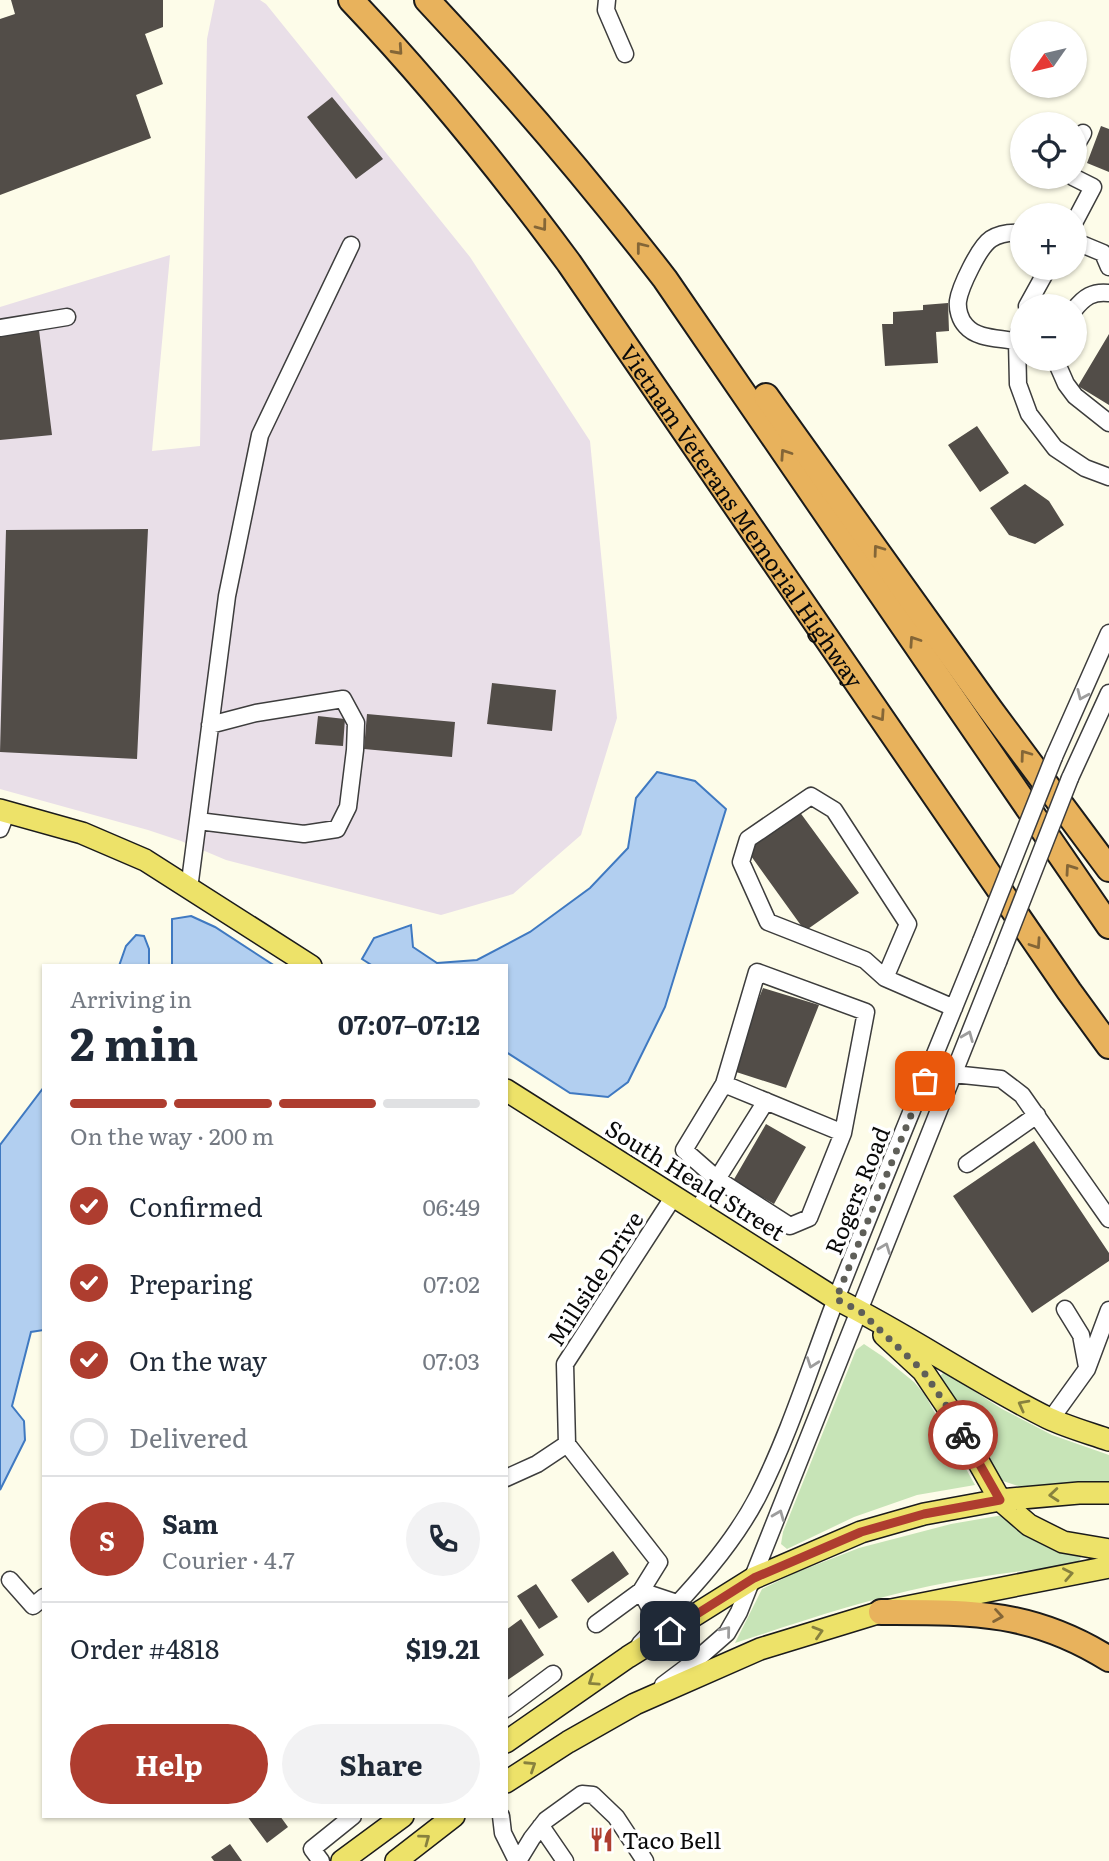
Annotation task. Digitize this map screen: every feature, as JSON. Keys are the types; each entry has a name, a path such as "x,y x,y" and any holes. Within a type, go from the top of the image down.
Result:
{"highway":[{"name":"Vietnam Veterans Memorial Highway","path":"351,0 448,107 569,263 1109,1046"},
{"path":"427,0 528,110 665,279 1109,926"},
{"path":"665,279 737,354 990,709 1109,869"},
{"path":"1069,991 1109,1060"},
{"path":"881,1612 964,1612 1015,1619 1068,1636 1109,1659"}],"main road":[{"path":"2,816 82,833 145,860 308,964"},
{"name":"South Heald Street","path":"508,1091 836,1299 980,1382 1051,1419 1109,1440"},
{"name":"South Heald Street","path":"860,1311 923,1371 948,1408 1000,1500 1028,1525 1063,1542 1109,1550"},
{"path":"508,1741 628,1657 754,1578 861,1532 924,1514 1000,1500 1109,1493"},
{"path":"508,1781 568,1742 635,1704 760,1649 881,1612 1109,1567"},
{"path":"352,1858 401,1818"},
{"path":"396,1861 451,1818"}],"street":[{"path":"607,0 606,10 625,54"},
{"path":"1087,184 1109,193"},
{"path":"1085,203 1093,187"},
{"path":"1010,234 988,240 975,257 958,298 958,309 964,325 974,334 1010,340"},
{"path":"189,889 227,596 260,435 351,245"},
{"path":"1087,247 1107,256"},
{"path":"1087,296 1099,292 1109,293"},
{"path":"0,328 66,317"},
{"path":"1018,371 1018,384 1029,414 1055,448 1085,468 1109,477"},
{"path":"1060,371 1075,396 1109,423"},
{"name":"Rogers Road","path":"628,1657 721,1553 758,1496 790,1422 836,1299 1054,757 1109,633"},
{"name":"Rogers Road","path":"635,1704 695,1661 727,1633 739,1612 1070,778 1109,693"},
{"path":"198,821 304,834 337,829 348,807 356,723 343,699 256,713 211,725"},
{"path":"885,978 908,924 834,810 811,796 748,839 741,862 768,922 864,960 885,978 954,1008"},
{"path":"757,972 866,1012 843,1133 808,1218 790,1226 717,1179 684,1150 724,1084 757,972"},
{"path":"953,1074 1001,1079 1023,1095 1109,1219"},
{"path":"724,1084 843,1133"},
{"path":"697,1211 766,1101"},
{"path":"967,1164 1037,1115"},
{"name":"Millside Drive","path":"566,1444 565,1364 674,1196"},
{"path":"1065,1309 1081,1335 1087,1369"},
{"path":"1051,1419 1087,1369 1109,1310"},
{"path":"508,1477 537,1464 566,1444 659,1562 640,1591 596,1623"},
{"path":"10,1580 33,1606 42,1599"},
{"path":"640,1591 677,1604"},
{"path":"640,1591 659,1624"},
{"path":"508,1708 554,1674"},
{"path":"501,1818 503,1833 517,1861 546,1820 582,1794 593,1795 617,1817 645,1861"},
{"path":"348,1818 352,1858"},
{"path":"320,1861 312,1849 348,1818"},
{"path":"541,1826 565,1861"}],"shaded area":[{"path":"215,0 260,0 266,4 470,257 590,441 617,718 581,835 513,894 441,915 226,860 148,830 0,789 0,307 170,255 152,451 200,446 207,39"}],"green space":[{"path":"864,1344 914,1382 925,1395 975,1485 917,1495 854,1517 787,1549 781,1544 783,1532 856,1350"},
{"path":"944,1372 1002,1409 1052,1435 1109,1455 1109,1482 1021,1487 1003,1481 988,1464 938,1378"},
{"path":"1003,1515 1019,1531 1055,1550 1081,1557 1078,1564 948,1582 832,1612 735,1643 762,1589 795,1573 859,1548 951,1524"}],"water":[{"path":"657,772 695,781 726,809 665,1007 628,1082 608,1097 570,1093 508,1053 508,964 370,964 362,959 374,938 411,925 413,947 437,963 477,960 530,932 590,888 628,848 636,798"},
{"path":"191,916 215,927 272,964 172,964 172,919"},
{"path":"136,935 144,936 149,949 149,964 120,964 126,946"},
{"path":"42,1090 42,1330 31,1332 12,1406 24,1421 25,1440 0,1490 0,1145"}],"building":[{"path":"11,0 163,0 163,27 145,34 163,84 136,95 151,138 0,195 0,19 15,14"},
{"path":"332,97 383,159 356,179 307,117"},
{"path":"1101,126 1109,129 1109,172 1087,163"},
{"path":"948,303 949,331 936,332 938,363 885,366 882,324 893,324 893,312 923,310 923,305"},
{"path":"39,330 52,435 0,440 0,334"},
{"path":"1109,334 1109,405 1078,386"},
{"path":"977,426 1009,473 980,492 948,445"},
{"path":"1025,484 1049,501 1064,525 1035,544 1009,535 990,508"},
{"path":"148,529 137,759 0,752 6,530"},
{"path":"492,683 556,690 552,731 487,724"},
{"path":"367,714 455,722 452,757 364,749"},
{"path":"318,716 345,719 343,746 315,744"},
{"path":"799,811 859,893 805,931 746,849"},
{"path":"763,988 819,1005 786,1088 730,1070"},
{"path":"766,1124 806,1147 774,1204 733,1181"},
{"path":"1034,1141 1109,1253 1109,1261 1032,1313 953,1196"},
{"path":"613,1551 629,1574 588,1603 571,1580"},
{"path":"536,1584 558,1617 539,1629 517,1596"},
{"path":"521,1619 544,1655 508,1680 508,1629"},
{"path":"248,1818 281,1818 288,1827 267,1843"},
{"path":"230,1844 242,1861 214,1861 211,1857"}],"way so far":[{"path":"925,1081 836,1299 860,1311 923,1371 963,1435"}],"place":[{"name":"Taco Bell","path":"602,1839"}],"route":[{"path":"670,1631 754,1578 861,1532 924,1514 1000,1500 963,1435"}]}
